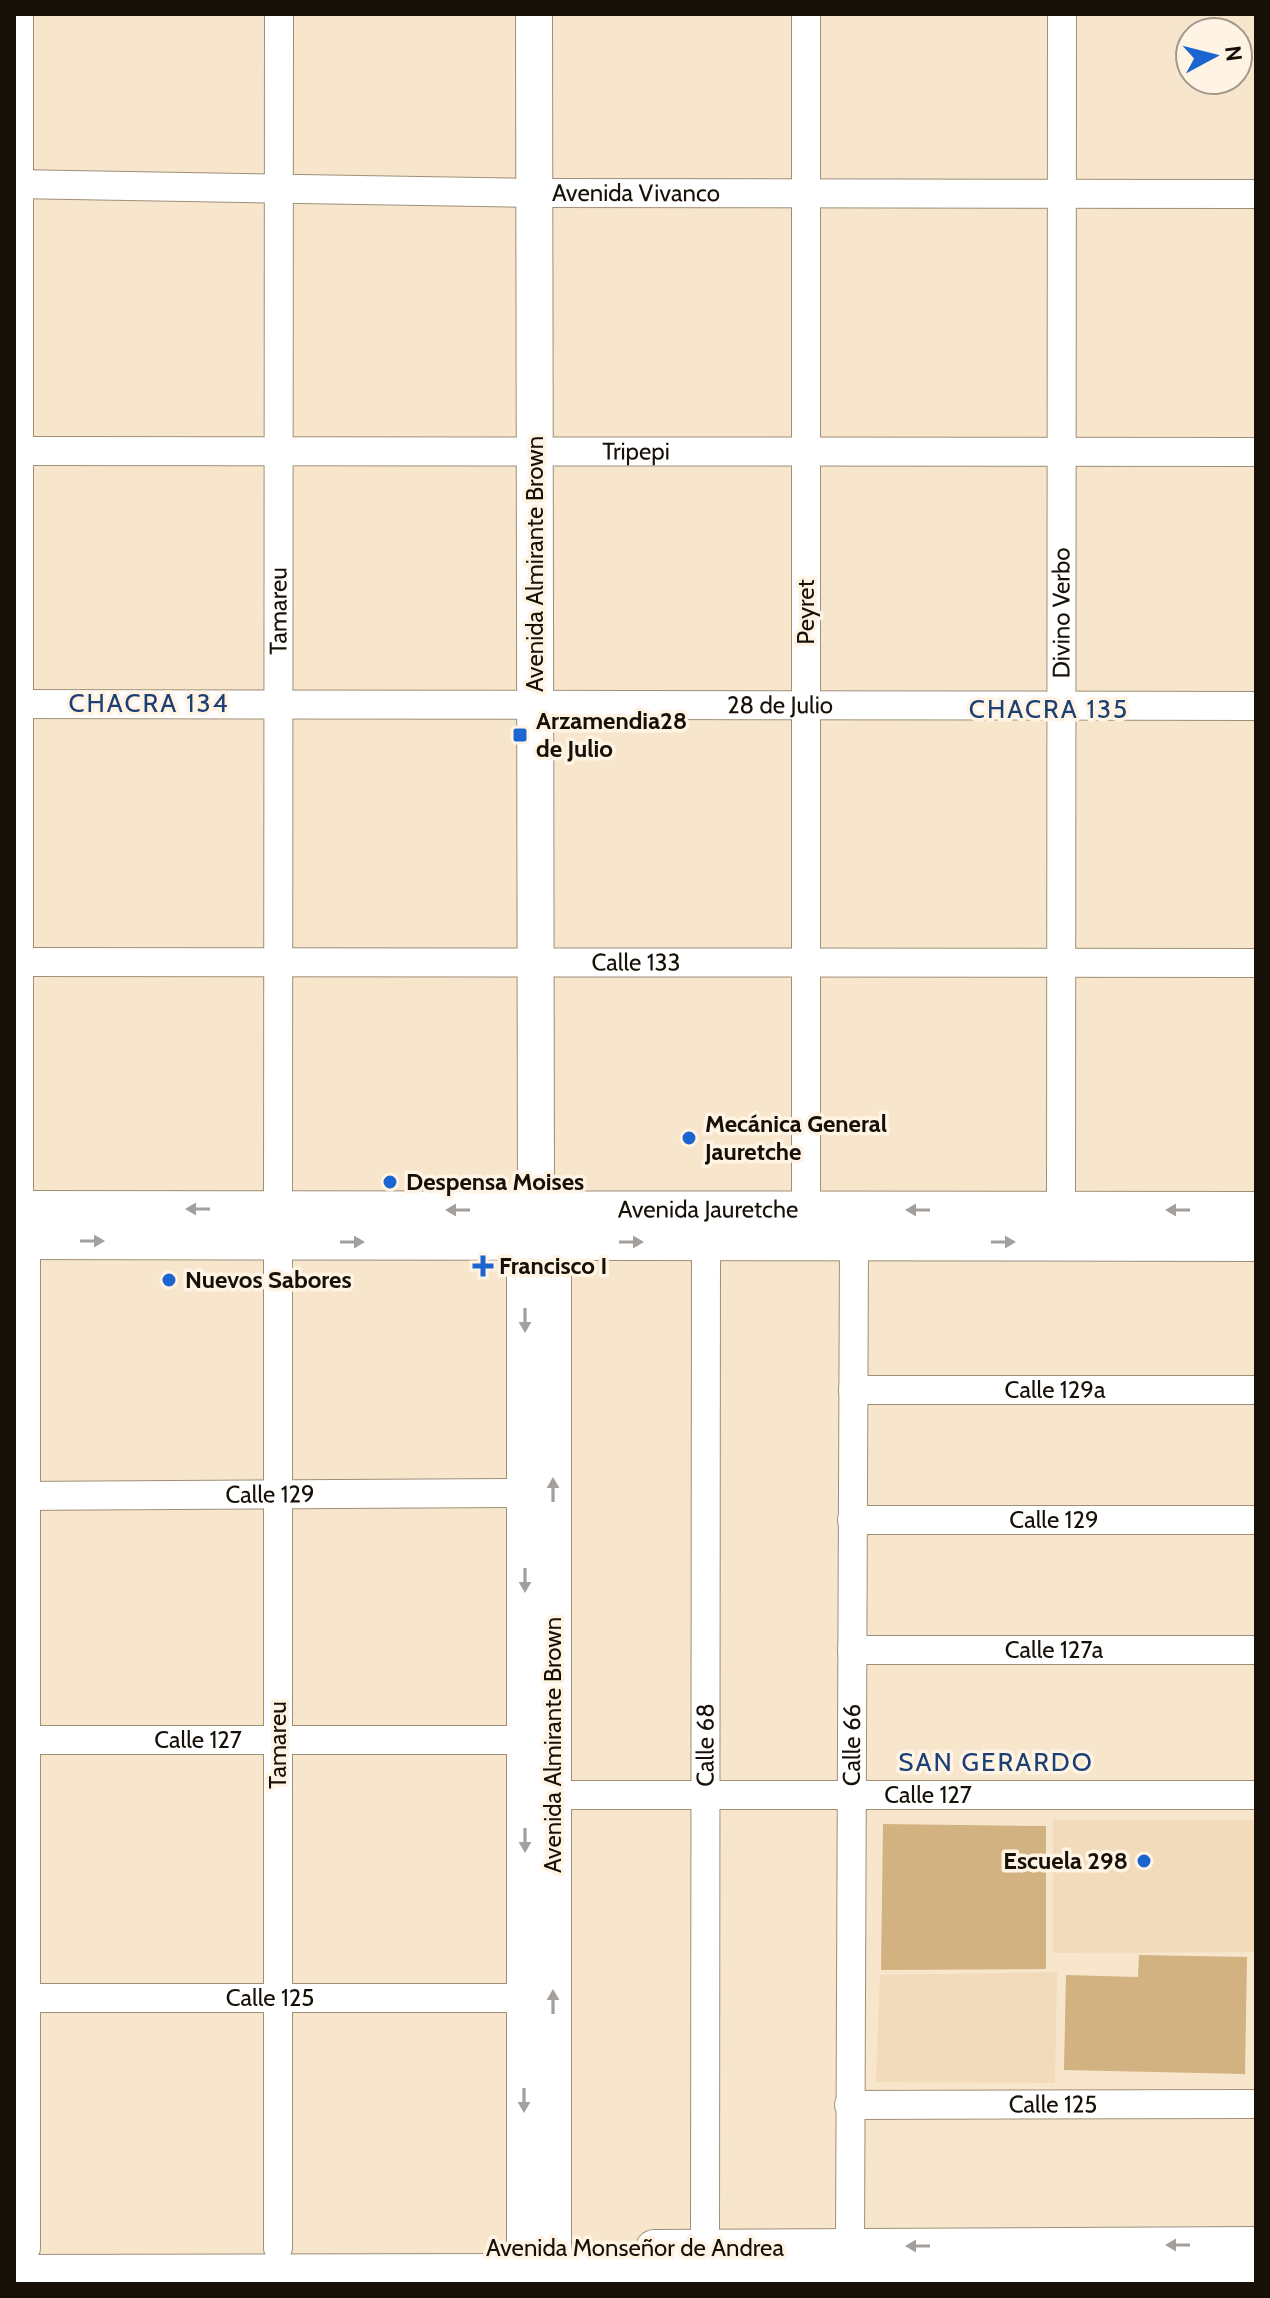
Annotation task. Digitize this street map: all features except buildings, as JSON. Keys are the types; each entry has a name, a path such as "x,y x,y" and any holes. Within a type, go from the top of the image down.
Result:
{"main road":[{"name":"Avenida Almirante Brown","path":"534,14 535,962 538,1231 552,1795 539,2268"},
{"name":"Avenida Jauretche","path":"538,1231 806,1210 1256,1210"},
{"name":"Avenida Jauretche","path":"18,1225 538,1231 706,1242 1256,1243"},
{"name":"Avenida Almirante Brown","path":"538,1231 525,1493 525,1998 539,2268"},
{"name":"Avenida Monseñor de Andrea","path":"18,2257 278,2248 539,2268 705,2247 1256,2245"},
{"name":"Avenida Monseñor de Andrea","path":"18,2257 243,2278 539,2268 1256,2276"}],"street":[{"path":"18,2257 20,1496 16,451 19,14"},
{"name":"Tamareu","path":"278,2248 279,14"},
{"name":"Peyret","path":"806,14 806,1210"},
{"name":"Divino Verbo","path":"1061,1211 1062,14"},
{"name":"Avenida Vivanco","path":"17,184 535,193 1256,194"},
{"name":"Tripepi","path":"16,451 1256,452"},
{"name":"28 de Julio","path":"16,704 1256,706"},
{"name":"Calle 133","path":"16,962 1256,963"},
{"name":"Calle 68","path":"705,2247 706,1242"},
{"name":"Calle 66","path":"850,2247 854,1242"},
{"name":"Calle 129a","path":"853,1390 1256,1390"},
{"name":"Calle 129","path":"20,1496 525,1493"},
{"name":"Calle 129","path":"852,1520 1256,1520"},
{"name":"Calle 127a","path":"852,1650 1256,1650"},
{"name":"Calle 127","path":"20,1740 525,1740"},
{"name":"Calle 127","path":"552,1795 1256,1795"},
{"name":"Calle 125","path":"20,1998 525,1998"},
{"name":"Calle 125","path":"849,2105 1256,2104"}],"shaded area":[{"path":"1053,1820 1256,1820 1256,1952 1053,1953"},
{"path":"883,1824 1046,1826 1046,1969 881,1970"},
{"path":"1139,1955 1247,1957 1245,2074 1064,2070 1066,1975 1138,1977"},
{"path":"1057,1972 1055,2083 876,2082 880,1975"}],"place":[{"name":"Arzamendia28 de Julio","path":"520,735"},
{"name":"Mecánica General Jauretche","path":"689,1138"},
{"name":"Despensa Moises","path":"390,1182"},
{"name":"Francisco I","path":"483,1266"},
{"name":"Nuevos Sabores","path":"169,1280"},
{"name":"Escuela 298","path":"1144,1861"}],"district":[{"name":"CHACRA 134","path":"149,703"},
{"name":"CHACRA 135","path":"1049,709"},
{"name":"SAN GERARDO","path":"996,1762"}]}
